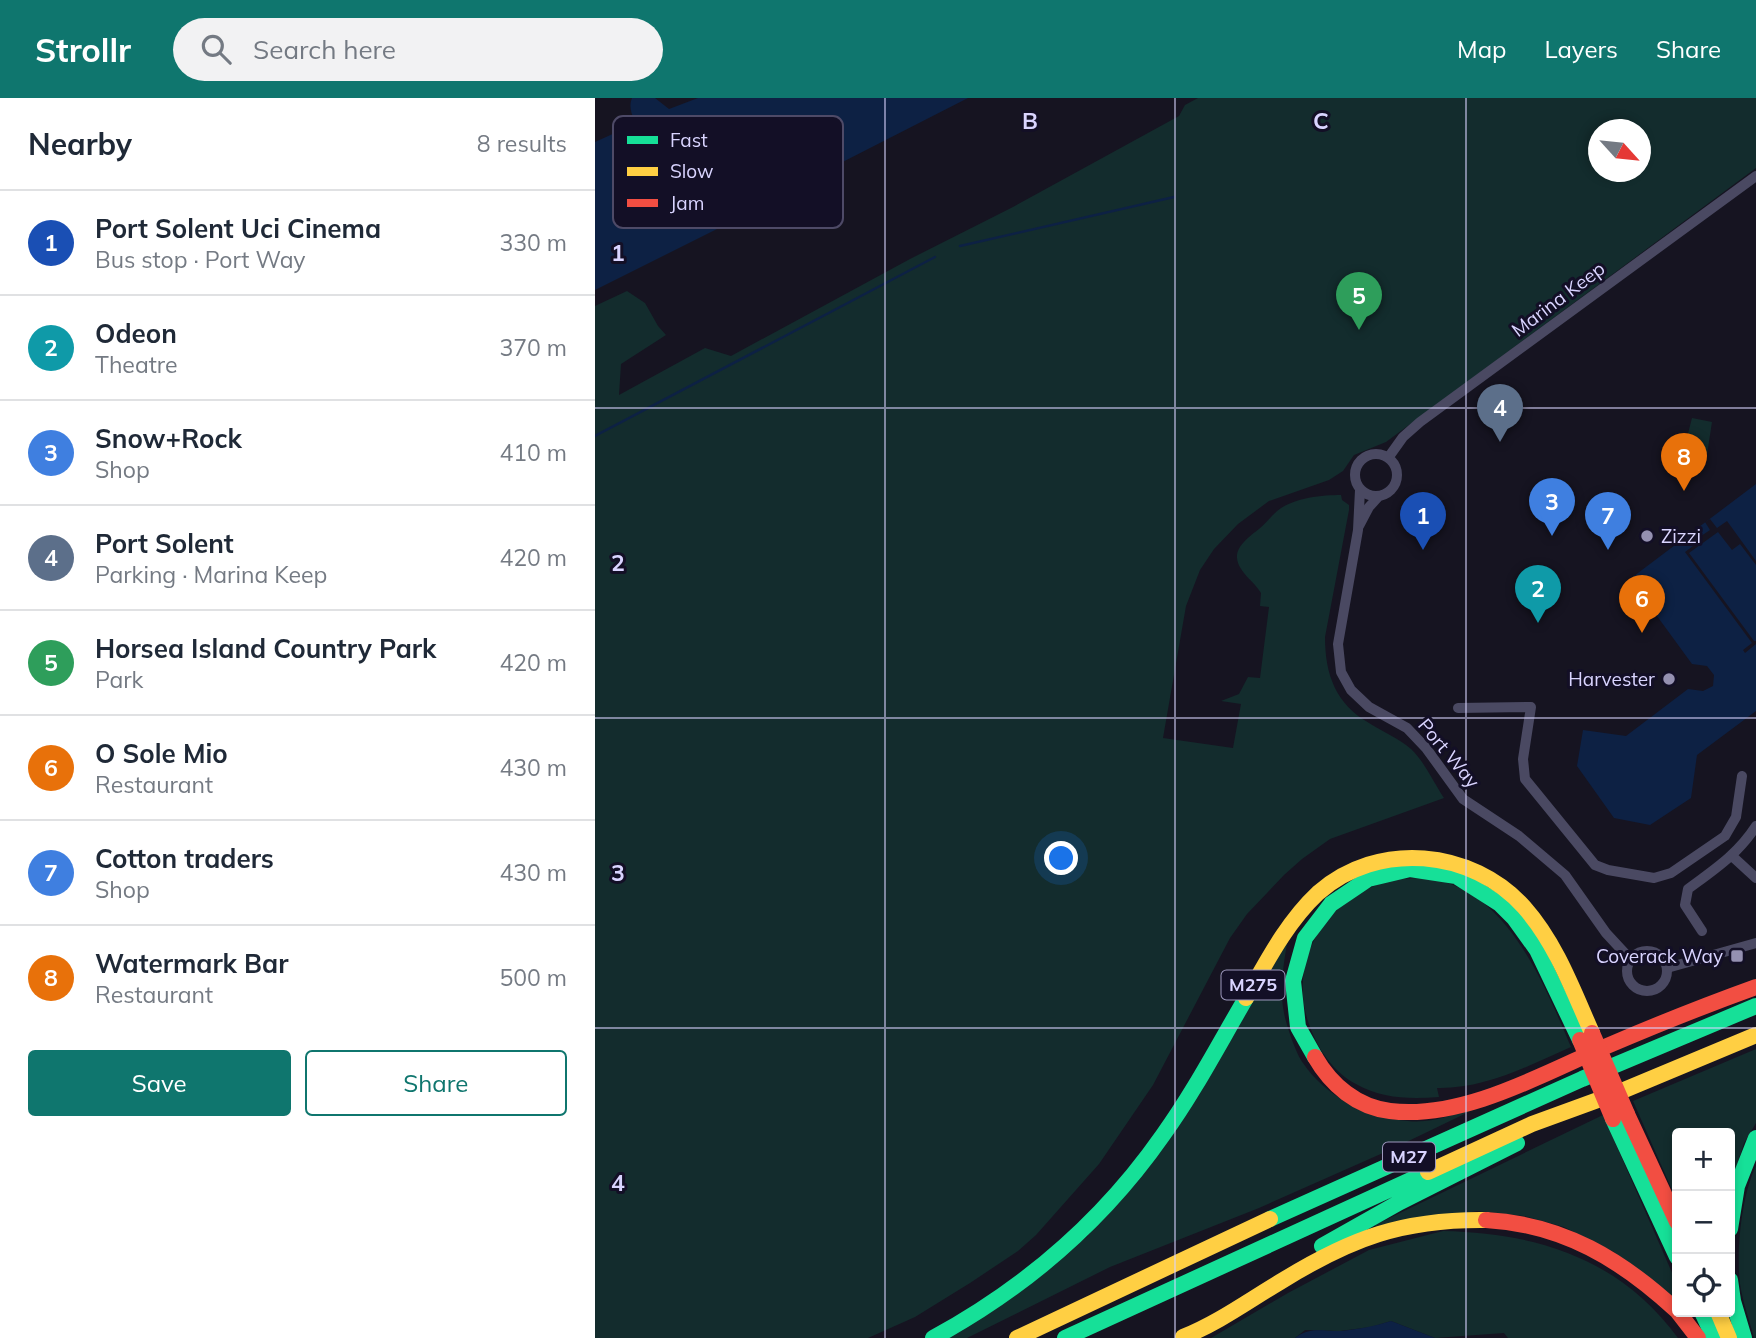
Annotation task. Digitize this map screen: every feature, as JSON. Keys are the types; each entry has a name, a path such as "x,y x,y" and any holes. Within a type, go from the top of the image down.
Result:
{"highway":[{"name":"M275","path":"933,1338 986,1309 1020,1283 1056,1254 1111,1199 1136,1171 1176,1115 1285,932 1308,903 1327,886 1351,872 1393,859 1433,857 1452,861 1476,870 1496,882 1523,905 1549,942 1620,1116 1672,1213"},
{"path":"1586,1037 1540,956 1517,922 1481,889 1453,875 1428,870 1399,871 1375,876 1353,885 1329,904 1311,926 1299,952 1293,975 1292,1002 1299,1030 1311,1057 1331,1081 1356,1099 1375,1108 1394,1112 1443,1108 1473,1102 1515,1087 1668,1020 1756,987"},
{"name":"M27","path":"1017,1338 1483,1123 1685,1034 1756,1006"},
{"name":"M27","path":"1065,1338 1520,1129 1568,1114 1693,1059 1756,1035"},
{"path":"1182,1337 1231,1303 1344,1233 1536,1134 1568,1114"},
{"path":"1620,1116 1676,1254"},
{"path":"1735,1198 1737,1186 1756,1138"},
{"path":"1182,1337 1206,1328 1347,1245 1403,1226 1452,1219 1521,1224 1576,1240 1625,1266 1672,1306"},
{"path":"1735,1308 1744,1338"},
{"path":"999,1338 1065,1314"},
{"path":"1682,1317 1698,1338"},
{"path":"1704,1317 1714,1338"},
{"path":"1720,1317 1730,1338"}],"street":[{"name":"Marina Keep","path":"1388,458 1403,437 1420,422 1756,176"},
{"path":"1369,455 1388,458 1396,468 1394,486 1386,494 1379,496 1360,490 1355,482 1358,464 1369,455"},
{"name":"Port Way","path":"1360,490 1358,530 1338,645 1341,672 1351,690 1369,706 1407,728 1426,748 1463,799 1519,836 1565,875 1606,933 1631,960 1628,966 1632,984 1644,991 1656,990 1666,980 1667,968"},
{"name":"Port Way","path":"1358,530 1369,507 1379,496"},
{"path":"1458,708 1531,707 1523,760 1525,779 1595,865 1608,870 1654,878 1671,873 1725,836 1736,817 1742,776"},
{"path":"1702,931 1685,905 1688,889 1744,845 1756,826"},
{"path":"1732,856 1756,878"},
{"path":"1631,960 1640,953 1654,953 1660,956 1667,968 1756,943"}],"green space":[{"path":"1198,98 1756,98 1756,168 1386,442 1354,455 1343,471 1329,480 1269,501 1238,524 1214,549 1200,570 1186,606 1163,738 1233,748 1241,704 1221,701 1239,694 1248,677 1260,678 1269,607 1260,606 1261,593 1240,568 1237,558 1239,549 1274,514 1288,504 1315,497 1341,495 1342,500 1349,505 1349,510 1325,637 1330,676 1348,707 1416,754 1444,798 1330,839 1284,875 1247,914 1230,938 1153,1085 1099,1164 1036,1235 1018,1251 915,1317 868,1338 595,1338 595,306 627,291 645,303 666,335 621,364 619,395 705,348 731,356 1179,116 1185,105"},
{"path":"1692,418 1712,422 1706,461 1686,458 1683,453"},
{"path":"1426,878 1457,887 1481,901 1502,920 1535,970 1571,1047 1522,1069 1489,1080 1472,1085 1437,1088 1439,1097 1407,1098 1376,1093 1349,1080 1335,1068 1315,1040 1305,1010 1305,967 1311,947 1321,928 1352,898 1375,886 1397,879"},
{"path":"1288,938 1282,985 1285,1018 1300,1059 1323,1086 1363,1110 1408,1121 1436,1119 1481,1106 1259,1208 1110,1267 967,1338 948,1338 1087,1237"},
{"path":"1756,1049 1756,1123 1744,1143 1735,1171 1735,1128 1672,1128 1672,1190 1633,1101"},
{"path":"1603,1115 1672,1273 1672,1299 1614,1252 1564,1227 1524,1216 1477,1211 1378,1229 1375,1225"},
{"path":"1756,1166 1754,1338 1741,1290 1739,1261 1746,1193"},
{"path":"1443,1231 1512,1237 1574,1256 1603,1270 1630,1288 1655,1311 1678,1338 1508,1338 1504,1333 1435,1338 1391,1321 1340,1331 1305,1330 1295,1338 1211,1338 1369,1250"}],"water":[{"path":"632,98 655,98 669,109 698,98 968,98 843,162 843,116 633,116"},
{"path":"613,134 613,228 719,228 595,290 595,142"},
{"path":"1756,484 1756,711 1697,755 1691,798 1650,825 1614,818 1577,766 1583,730 1626,736 1688,689 1703,691 1713,686 1714,675 1707,666 1692,664 1630,579"},
{"path":"1391,1321 1435,1338 1295,1338 1312,1331 1342,1331"}],"pier":[{"path":"1710,519 1717,528 1727,521 1756,561 1756,565 1740,544 1732,550 1718,532 1689,553 1756,641 1745,653 1743,650 1752,643 1685,552 1697,543 1695,540 1710,530 1705,522"}],"waterway":[{"path":"960,246 1174,197"},
{"path":"595,436 935,257"}],"traffic: fast":[{"path":"1315,1057 1298,1027 1293,981 1305,938 1331,904 1368,879 1410,869 1456,876 1500,904 1514,918 1537,950 1580,1040"},
{"path":"933,1338 999,1297 1030,1274 1060,1250 1115,1196 1174,1119 1246,998"},
{"path":"1270,1219 1582,1079 1756,1006"},
{"path":"1613,1119 1676,1254"},
{"path":"1735,1198 1737,1186 1756,1138"},
{"path":"1322,1246 1400,1202 1517,1143"},
{"path":"1065,1338 1428,1172"},
{"path":"1735,1308 1744,1338"},
{"path":"1704,1317 1714,1338"}],"traffic: slow":[{"path":"1246,998 1287,929 1318,893 1342,876 1368,865 1396,859 1424,858 1452,863 1478,873 1503,888 1524,907 1555,951 1592,1033"},
{"path":"1428,1172 1532,1124 1617,1093 1756,1035"},
{"path":"1017,1338 1270,1219"},
{"path":"1183,1337 1354,1243 1379,1234 1429,1223 1486,1220"},
{"path":"1720,1317 1729,1338"}],"traffic: jam":[{"path":"1315,1057 1337,1085 1367,1105 1390,1111 1445,1109 1501,1092 1644,1030 1756,987"},
{"path":"1592,1033 1627,1114"},
{"path":"1580,1040 1613,1119"},
{"path":"1627,1114 1672,1211"},
{"path":"1486,1220 1541,1229 1590,1248 1635,1276 1672,1307"},
{"path":"1682,1317 1698,1338"}],"place":[{"name":"Horsea Island Country Park","path":"1359,330"},
{"name":"Port Solent","path":"1500,442"},
{"name":"Watermark Bar","path":"1684,491"},
{"name":"Snow+Rock","path":"1552,536"},
{"name":"Zizzi","path":"1647,536"},
{"name":"Port Solent Uci Cinema","path":"1423,550"},
{"name":"Cotton traders","path":"1608,550"},
{"name":"Odeon","path":"1538,623"},
{"name":"O Sole Mio","path":"1642,633"},
{"name":"Harvester","path":"1669,679"},
{"name":"Coverack Way","path":"1737,956"}]}
